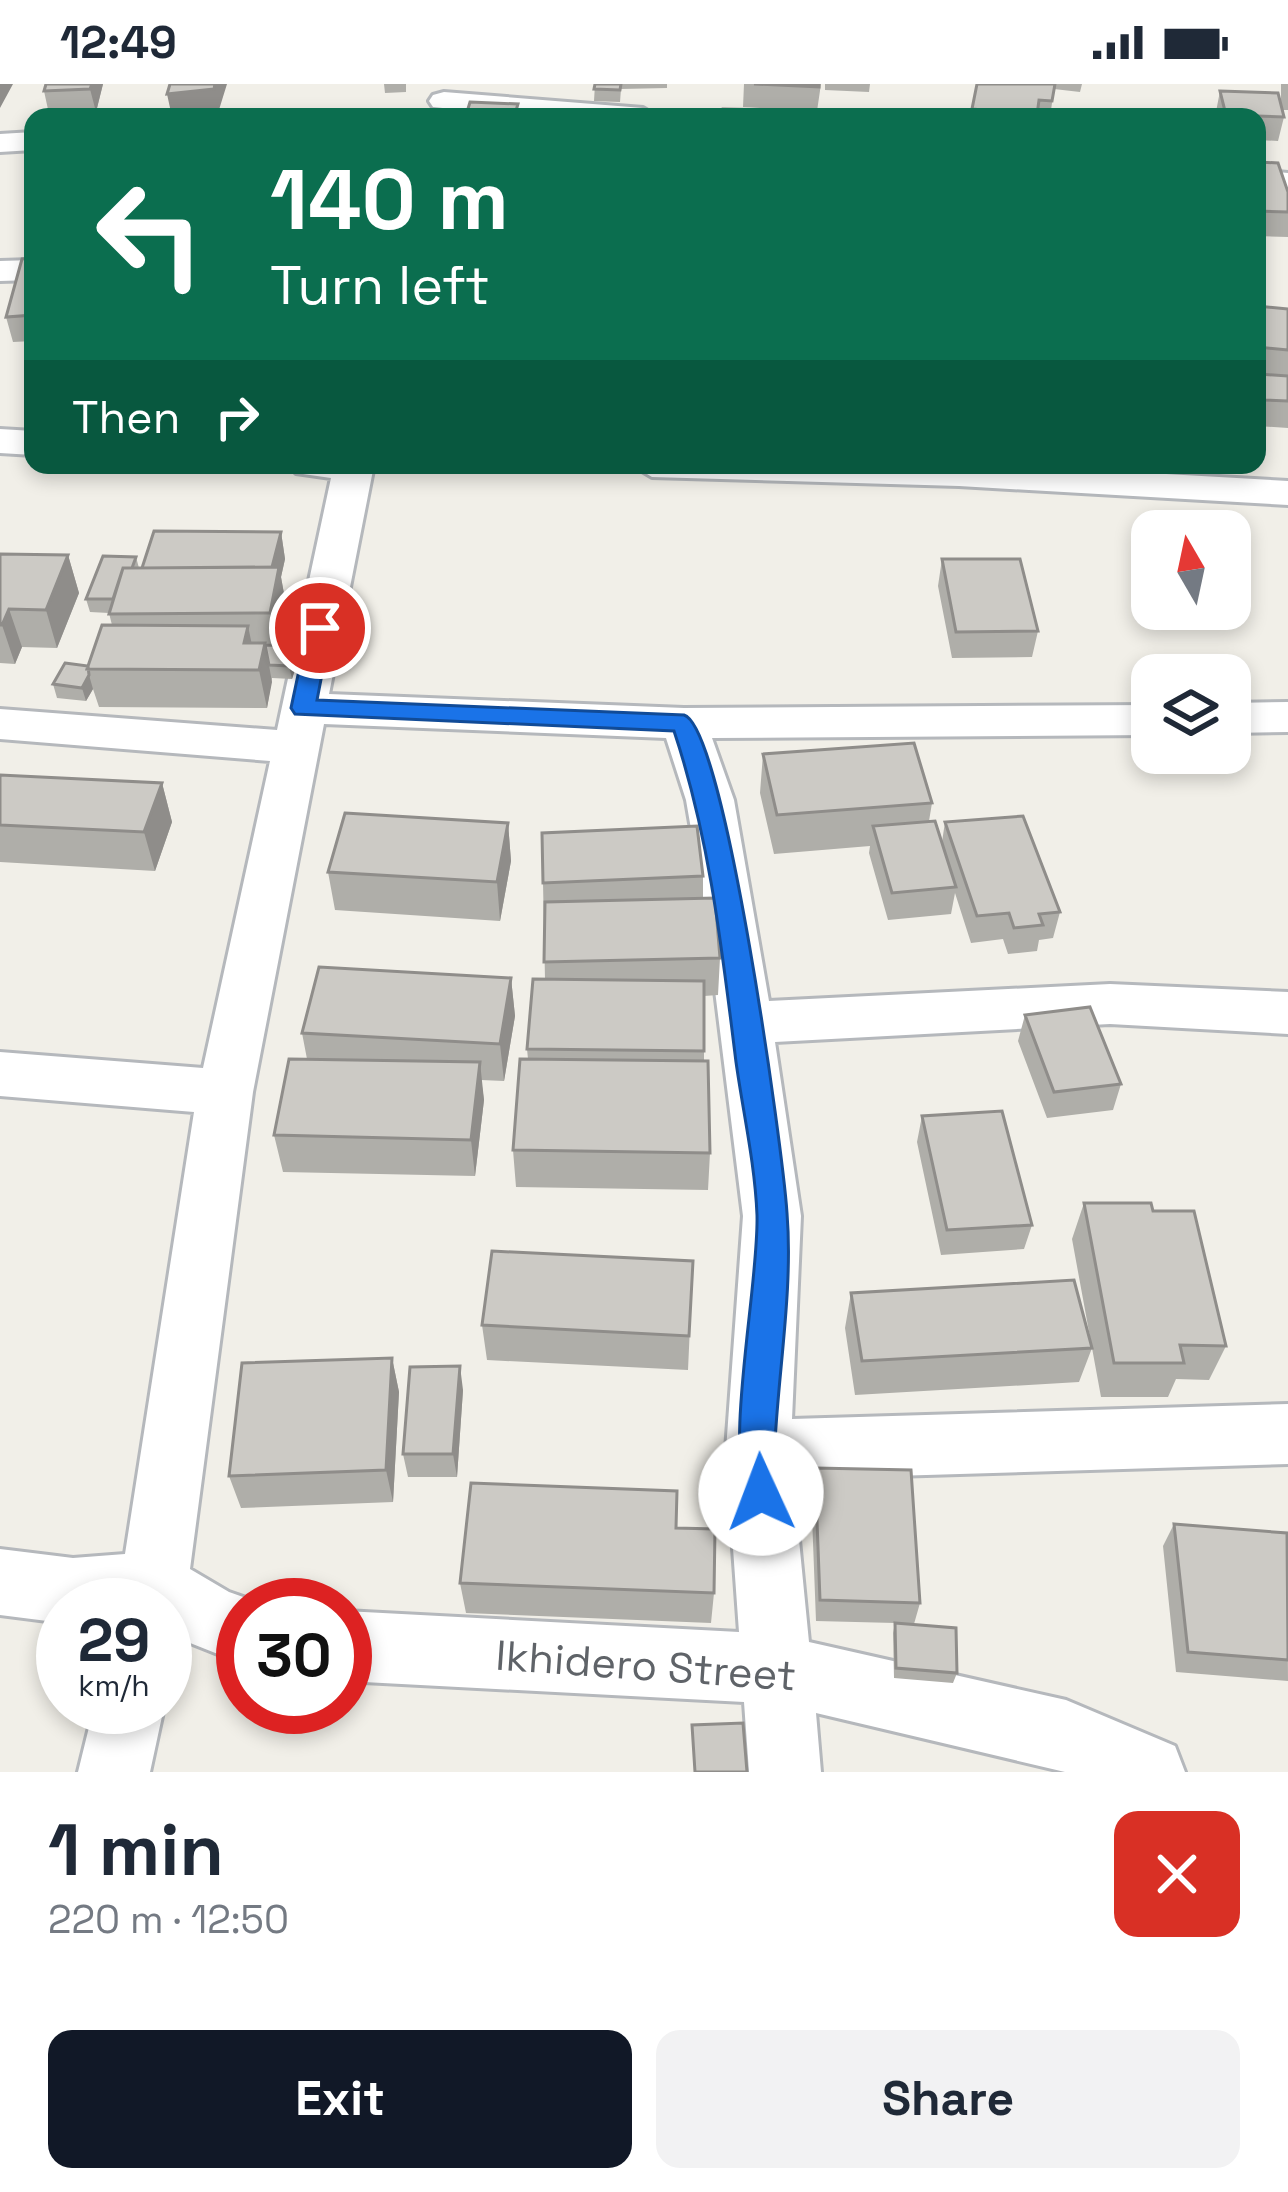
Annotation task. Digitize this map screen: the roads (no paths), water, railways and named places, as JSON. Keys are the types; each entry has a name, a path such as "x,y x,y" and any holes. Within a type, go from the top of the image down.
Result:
{"street":[{"path":"444,101 531,108"},
{"path":"156,1578 225,1092 299,728 338,474"},
{"path":"959,474 1288,493"},
{"path":"1251,718 1288,717"},
{"path":"0,724 299,728 1131,720"},
{"path":"684,723 710,800 772,1216 758,1450 785,1772"},
{"path":"746,1023 1110,1004 1288,1012"},
{"path":"0,1074 225,1092"},
{"path":"758,1450 1288,1434"},
{"path":"0,1582 36,1586"},
{"name":"Ikhidero Street","path":"372,1647 775,1669 1066,1736 1149,1772"},
{"path":"115,1772 123,1734"}]}
